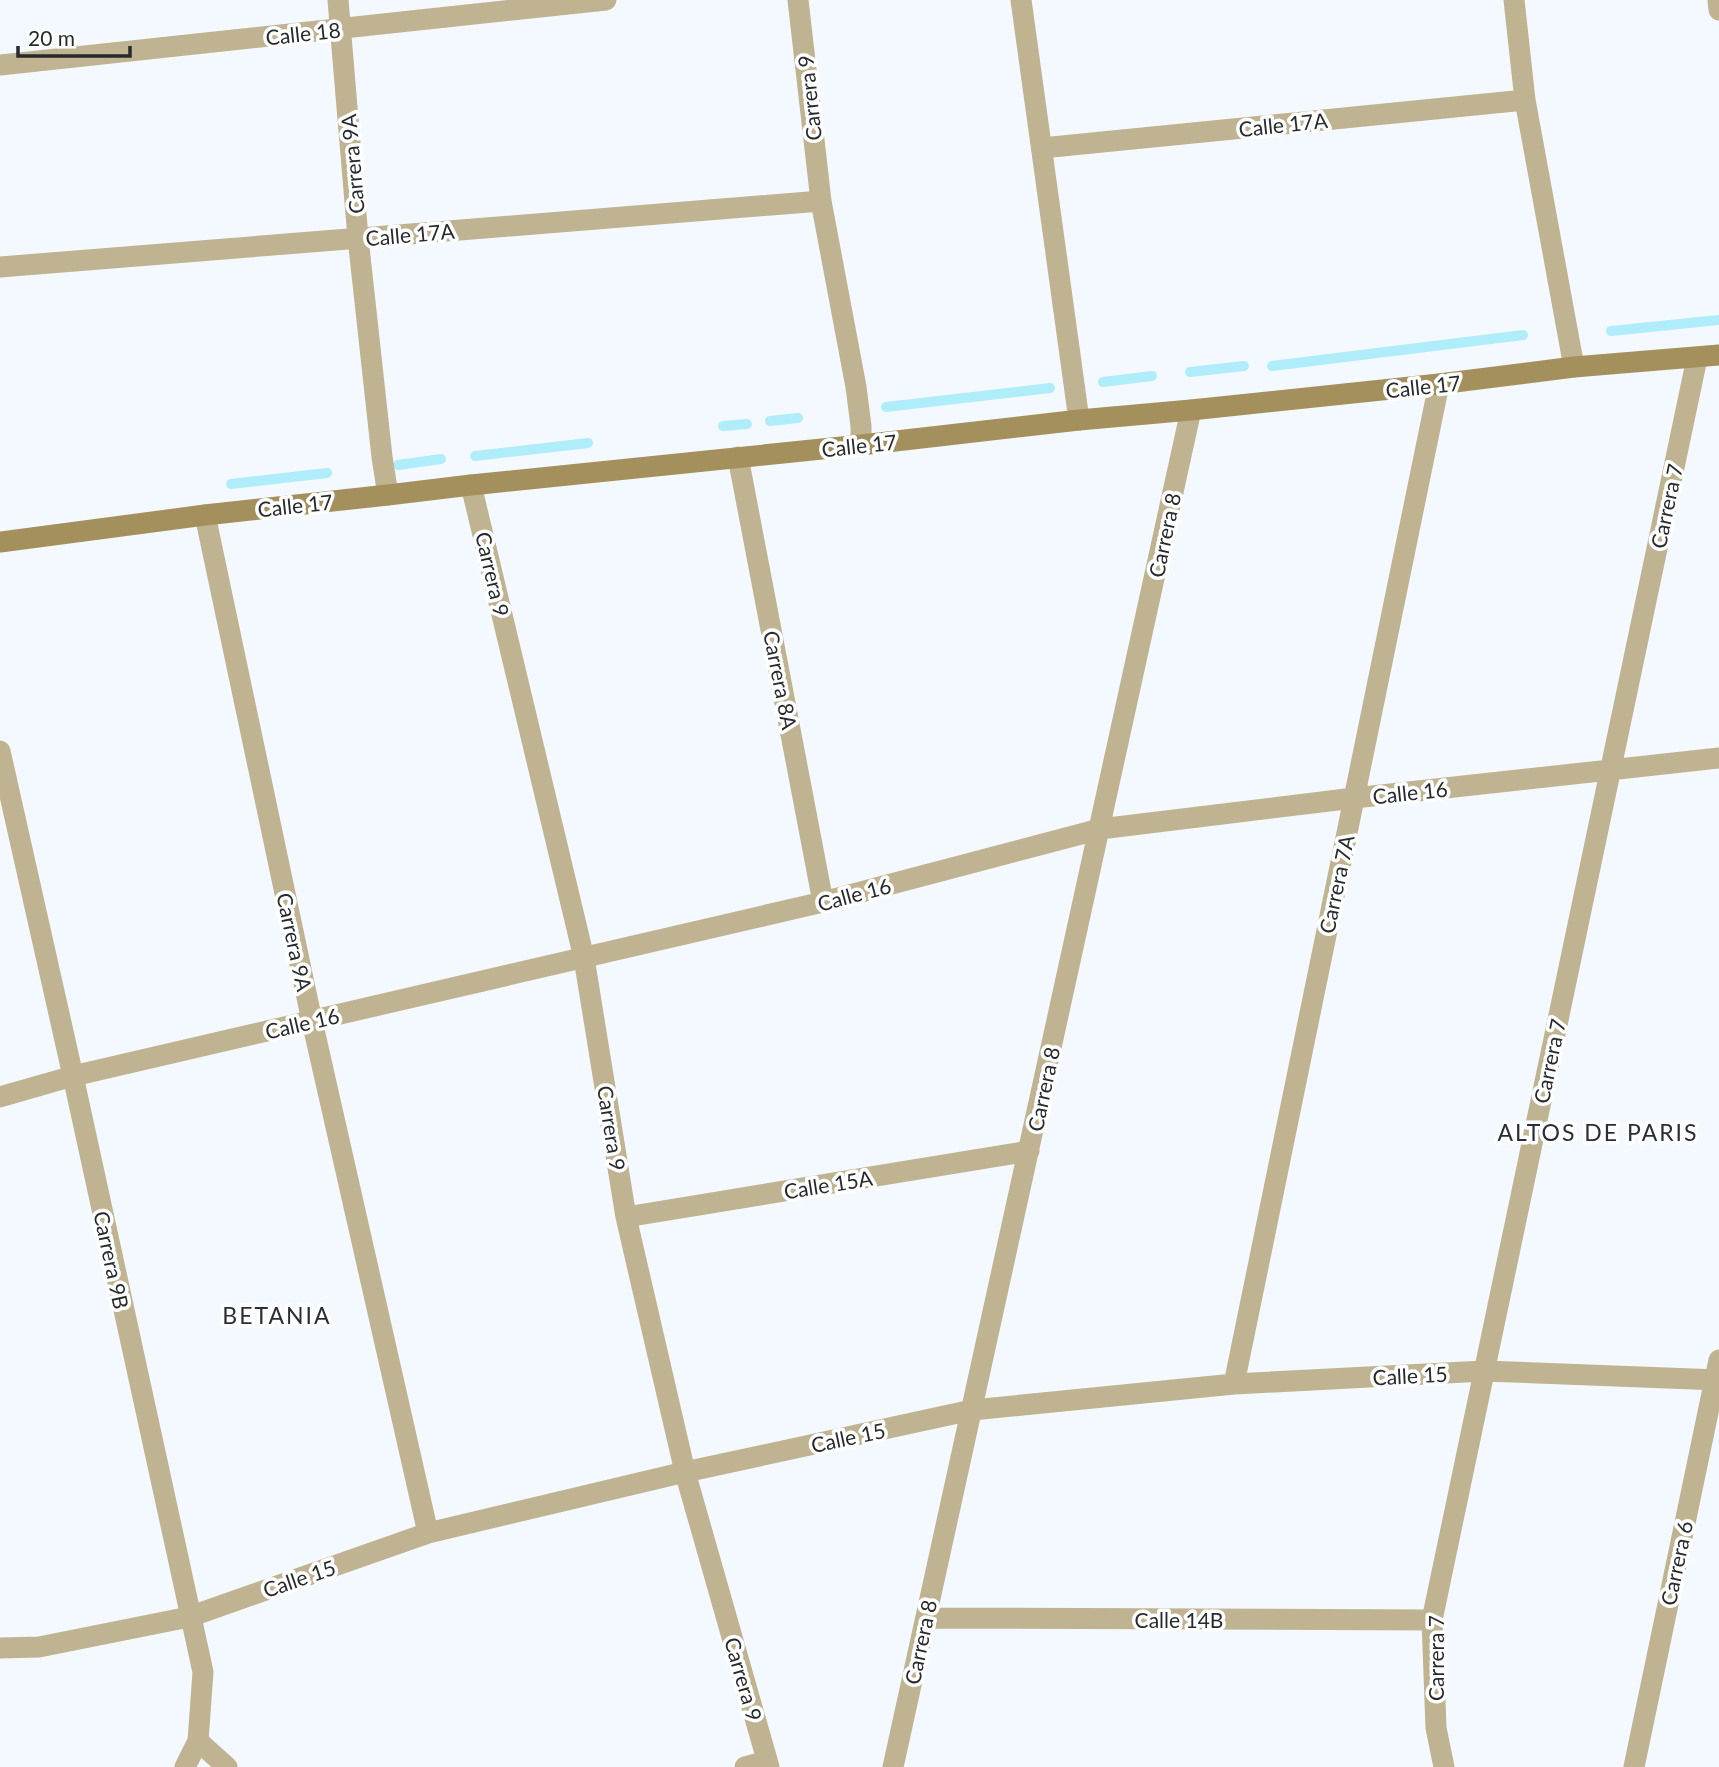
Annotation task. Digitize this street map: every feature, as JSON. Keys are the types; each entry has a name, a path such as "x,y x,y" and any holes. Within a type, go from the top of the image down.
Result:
{"main road":[{"name":"Calle 17","path":"0,542 387,487 471,485 738,457 861,435 1078,412 1191,410 1574,367 1719,355"}],"street":[{"name":"Carrera 9A","path":"338,0 358,238 387,487"},
{"name":"Calle 18","path":"0,65 606,0"},
{"name":"Carrera 9","path":"798,0 821,201 856,387 861,435"},
{"path":"1021,0 1078,412"},
{"path":"1514,0 1525,100 1574,367"},
{"path":"1718,0 1719,10"},
{"name":"Calle 17A","path":"1042,148 1525,100"},
{"name":"Calle 17A","path":"0,267 821,201"},
{"name":"Carrera 7","path":"1444,1767 1436,1728 1432,1620 1697,358"},
{"name":"Carrera 7A","path":"1234,1384 1439,384"},
{"name":"Carrera 8","path":"893,1767 1191,410"},
{"name":"Carrera 8A","path":"738,457 823,902"},
{"name":"Carrera 9","path":"471,485 584,958 626,1217 685,1472 768,1764"},
{"name":"Carrera 9A","path":"205,514 312,1021 428,1533"},
{"name":"Carrera 9B","path":"0,751 7,816 73,1076 202,1671 198,1741 185,1767"},
{"name":"Calle 16","path":"0,1097 73,1076 823,902 1100,829 1719,758"},
{"name":"Calle 15A","path":"626,1217 1029,1151"},
{"name":"Calle 15","path":"0,1648 39,1647 190,1617 428,1533 685,1472 972,1410 1234,1384 1484,1371 1718,1373"},
{"name":"Carrera 6","path":"1634,1767 1718,1373"},
{"name":"Calle 14B","path":"926,1618 1432,1620"},
{"path":"198,1741 227,1767"},
{"path":"745,1767 768,1764"}],"waterway":[{"path":"1611,331 1719,320"},
{"path":"1272,366 1523,335"},
{"path":"1190,372 1244,366"},
{"path":"1103,382 1152,376"},
{"path":"886,407 1050,388"},
{"path":"770,421 798,418"},
{"path":"723,426 747,424"},
{"path":"475,456 588,443"},
{"path":"398,465 441,459"},
{"path":"231,484 327,473"}],"district":[{"name":"ALTOS DE PARIS","path":"1598,1132"},
{"name":"BETANIA","path":"277,1315"}]}
